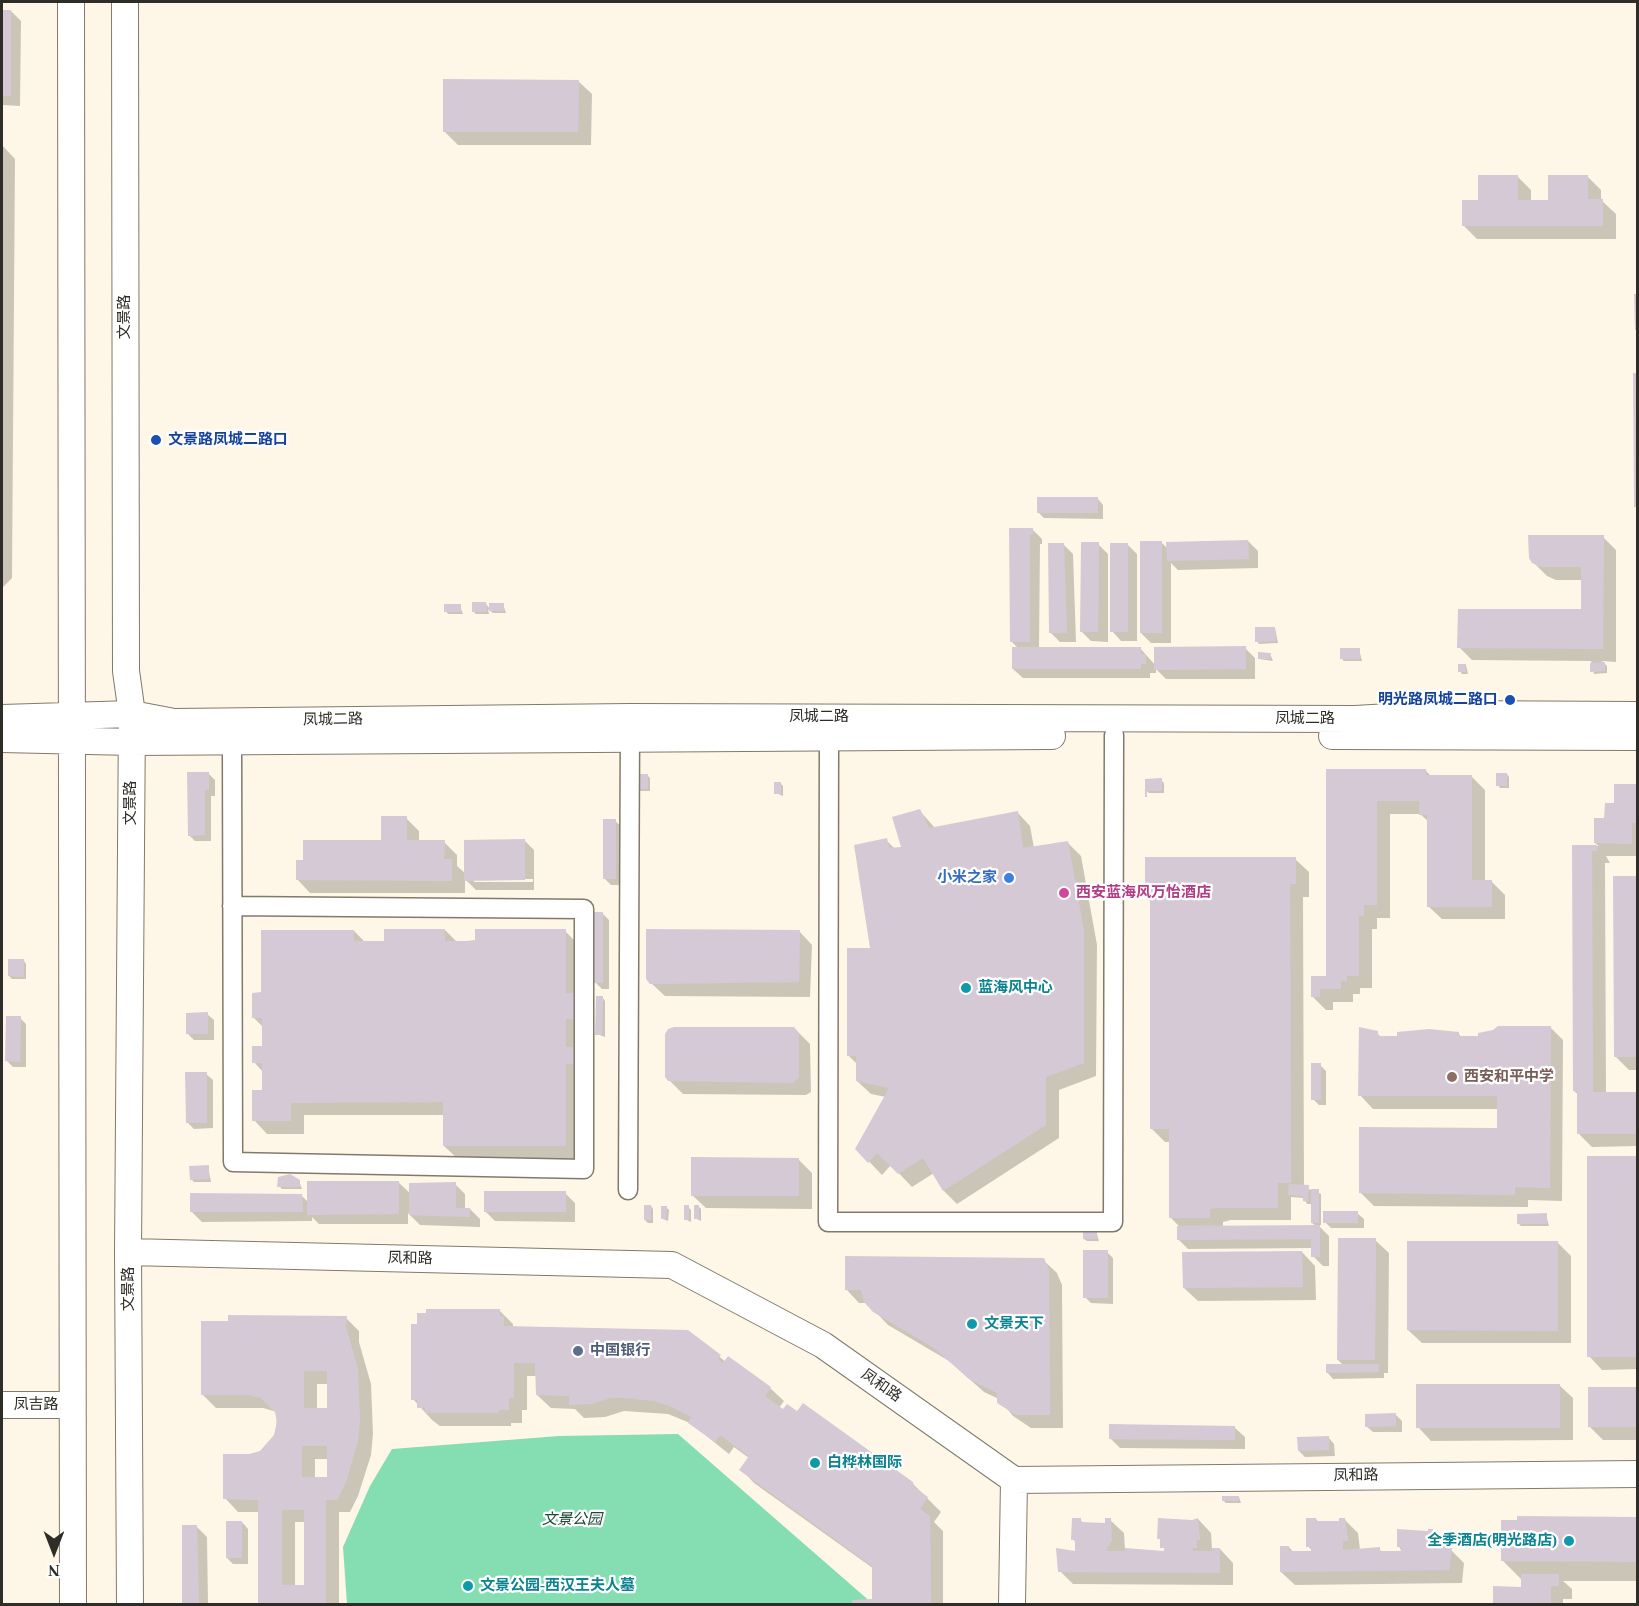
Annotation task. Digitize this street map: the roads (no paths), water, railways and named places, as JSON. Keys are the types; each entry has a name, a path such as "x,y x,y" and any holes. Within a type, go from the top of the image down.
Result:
{"main road":[{"path":"71,2 73,1605"},
{"name":"文景路","path":"125,2 126,671 132,714 130,1605"},
{"name":"凤城二路","path":"2,739 73,728 132,714 174,722 630,727 1355,719 1442,714 1638,715"},
{"name":"凤城二路","path":"2,717 73,728 132,741 232,741 630,727 829,737 1114,735 1638,737"},
{"name":"凤和路","path":"129,1252 672,1265 822,1345 1014,1480 1638,1474"},
{"name":"凤吉路","path":"2,1405 71,1405"},
{"path":"1012,1605 1014,1480"}],"street":[{"path":"628,1190 630,727"},
{"path":"829,737 828,1222 1113,1222 1114,735"},
{"path":"232,741 232,906 233,1162 584,1168 584,909 232,906"}],"place":[{"name":"文景路凤城二路口","path":"156,440"},
{"name":"明光路凤城二路口","path":"1510,700"},
{"name":"小米之家","path":"1009,878"},
{"name":"西安蓝海风万怡酒店","path":"1064,893"},
{"name":"蓝海风中心","path":"966,988"},
{"name":"西安和平中学","path":"1452,1077"},
{"name":"文景天下","path":"972,1324"},
{"name":"中国银行","path":"578,1351"},
{"name":"白桦林国际","path":"815,1463"},
{"name":"全季酒店(明光路店)","path":"1569,1541"},
{"name":"文景公园-西汉王夫人墓","path":"468,1586"}],"park label":[{"name":"文景公园","path":"572,1520"}]}
